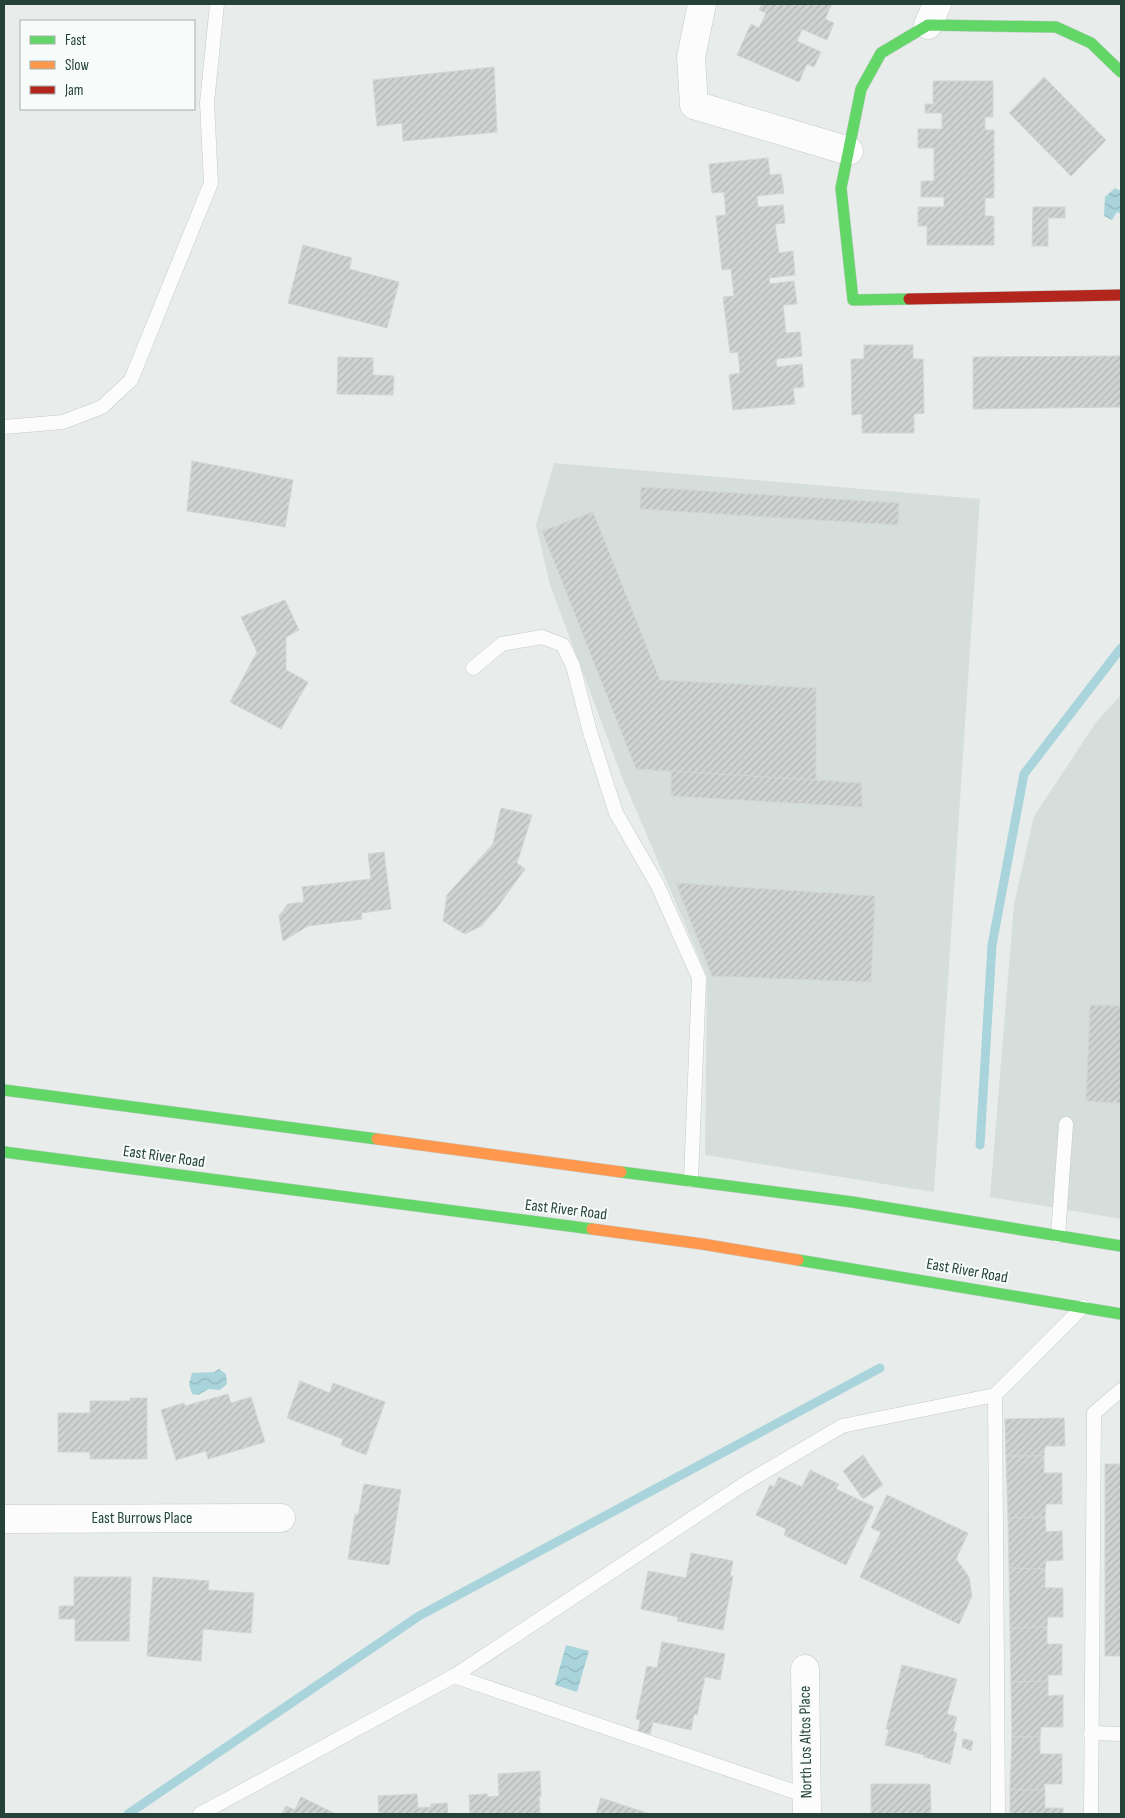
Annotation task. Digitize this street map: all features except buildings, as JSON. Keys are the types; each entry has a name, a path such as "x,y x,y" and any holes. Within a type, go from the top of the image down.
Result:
{"main road":[{"path":"1121,72 1090,43 1056,27 933,14 881,53 861,89 842,188 853,300 1121,295"},
{"path":"4,1090 852,1202 1121,1246"},
{"name":"East River Road","path":"4,1152 702,1244 1121,1314"}],"street":[{"path":"702,4 692,57 694,105 849,151"},
{"name":"East Burrows Place","path":"4,1519 281,1518"},
{"name":"North Los Altos Place","path":"805,1669 807,1805"}],"lane":[{"path":"4,427 63,422 102,407 131,380 211,182 207,103 217,4"},
{"path":"473,668 502,644 542,637 563,645 573,666 590,732 616,813 657,884 699,978 691,1180"},
{"path":"1058,1236 1066,1124"},
{"path":"200,1814 454,1676 744,1484 842,1426 995,1395 1083,1308"},
{"path":"1091,1814 1094,1413 1121,1390"},
{"path":"995,1395 998,1814"},
{"path":"454,1676 807,1805"},
{"path":"1091,1733 1121,1734"}],"shaded area":[{"path":"554,463 980,499 934,1192 705,1155 707,976 622,777 550,585 536,525"},
{"path":"1121,695 1121,1219 990,1197 1014,904 1034,816 1097,721"}],"water":[{"path":"1115,188 1121,191 1121,214 1117,212 1112,220 1104,216 1105,197"},
{"path":"219,1369 226,1374 227,1384 220,1390 209,1389 198,1395 192,1394 189,1384 192,1373 214,1372"},
{"path":"566,1645 589,1651 577,1692 555,1685"}],"waterway":[{"path":"980,1145 992,945 1024,774 1121,648"},
{"path":"128,1814 419,1616 880,1368"}],"traffic: fast":[{"path":"909,299 853,300 841,188 861,89 881,53 928,25 1056,27 1091,43 1121,72"},
{"path":"4,1090 377,1139"},
{"path":"4,1152 592,1229"},
{"path":"621,1172 852,1202 1121,1246"},
{"path":"798,1260 1121,1314"}],"traffic: slow":[{"path":"377,1139 621,1172"},
{"path":"592,1229 702,1244 798,1260"}],"traffic: jam":[{"path":"909,299 1121,295"}]}
